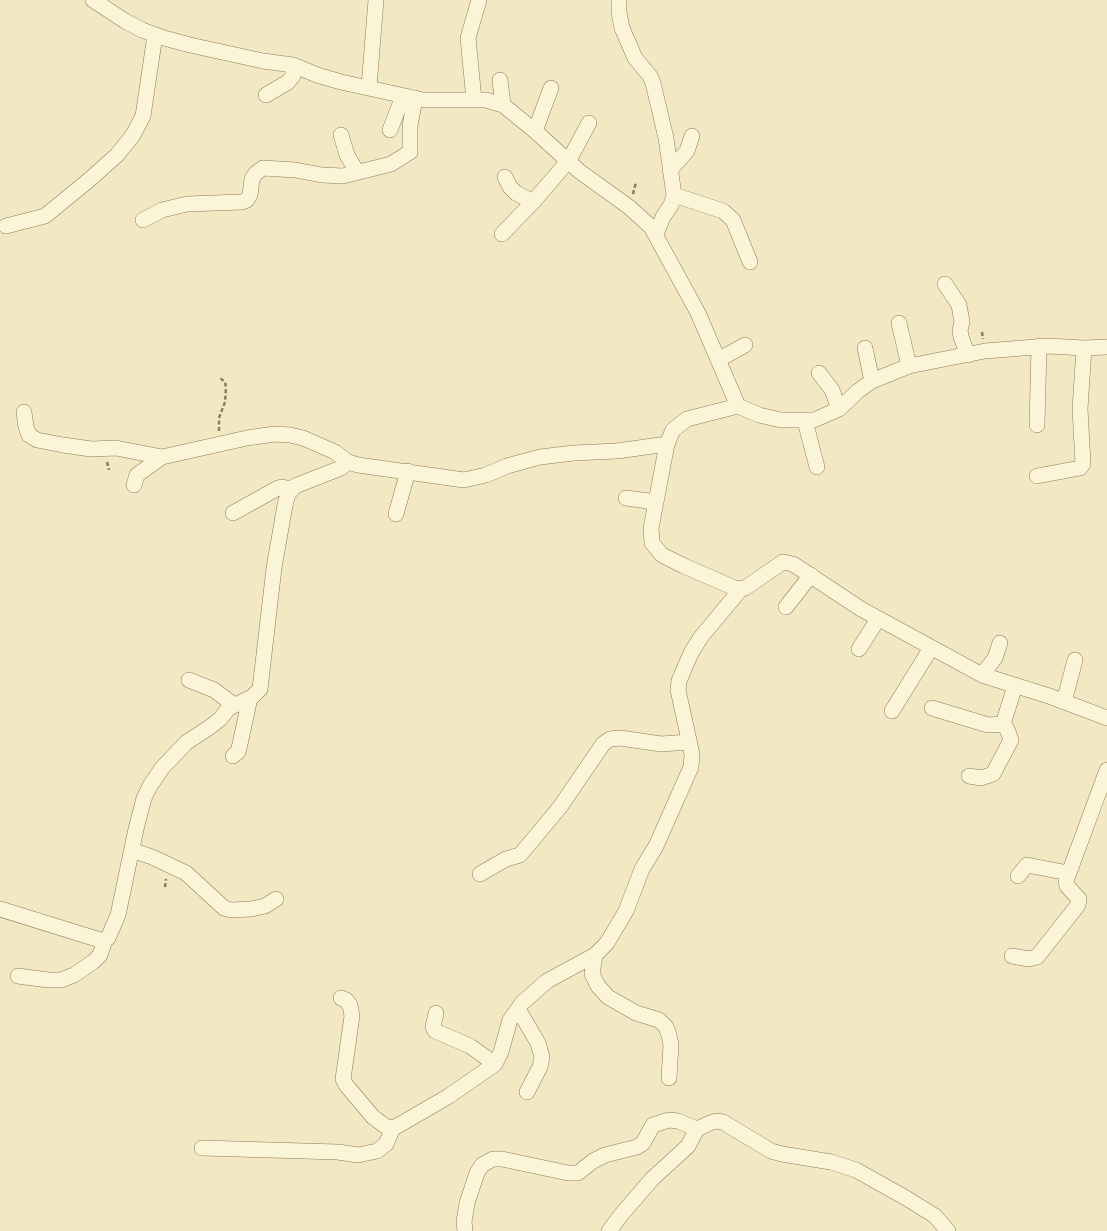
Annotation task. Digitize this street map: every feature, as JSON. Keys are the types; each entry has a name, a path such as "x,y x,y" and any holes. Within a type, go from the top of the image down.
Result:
{"street":[{"path":"93,0 125,21 155,35 190,45 293,65 317,75 423,100 486,100 503,105 579,170 629,207 651,227 698,314 738,406"},
{"path":"369,87 376,0"},
{"path":"474,100 468,38 479,0"},
{"path":"619,0 618,13 622,28 635,58 650,76 666,138 674,195 672,205 663,217 656,234"},
{"path":"6,226 44,216 117,155 133,135 143,116 145,107 155,35"},
{"path":"266,95 288,82 293,76 293,65"},
{"path":"500,80 503,105"},
{"path":"535,131 551,88"},
{"path":"390,130 409,97"},
{"path":"143,220 162,210 187,204 242,202 247,200 252,187 252,179 263,168 343,176 391,164 410,152 409,97"},
{"path":"502,234 533,202 568,160 588,123"},
{"path":"341,135 347,155 357,172"},
{"path":"670,170 687,151 692,136"},
{"path":"505,177 510,187 533,202"},
{"path":"674,195 722,212 733,220 750,262"},
{"path":"944,284 959,305 962,322 961,337 968,355"},
{"path":"899,323 909,366"},
{"path":"718,360 745,345"},
{"path":"1037,425 1039,346"},
{"path":"741,589 720,582 662,555 652,543 651,528 667,444 673,430 686,419 738,406 759,415 782,420 805,420 822,417 839,409 872,381 909,366 985,350 1039,346 1107,347"},
{"path":"865,348 872,381"},
{"path":"1037,476 1080,468 1083,464 1080,409 1084,348"},
{"path":"819,373 832,390 839,409"},
{"path":"24,412 29,435 37,440 91,449 116,448 162,457"},
{"path":"805,420 817,467"},
{"path":"134,485 137,475 162,457 275,434 303,438 335,452 348,462 358,465 464,480 486,475 507,466 540,457 667,444"},
{"path":"18,976 60,980 74,975 100,955 105,940 112,932 118,915 144,798 162,768 187,742 220,719 229,708 250,698 260,689 274,568 285,505 291,489 294,486 341,468 348,462"},
{"path":"396,514 408,471"},
{"path":"233,513 265,494 282,487 291,489"},
{"path":"626,498 656,502"},
{"path":"202,1148 338,1152 358,1155 377,1151 386,1144 393,1128 449,1096 495,1064 501,1052 510,1020 518,1009 547,981 595,955 607,943 626,911 642,869 656,846 688,777 692,760 690,742 678,690 679,681 691,653 701,637 741,589 783,562 793,564 861,609 982,676 1107,718"},
{"path":"786,607 811,575"},
{"path":"859,650 878,619"},
{"path":"982,676 995,658 1000,643"},
{"path":"892,711 931,648"},
{"path":"1064,702 1074,660"},
{"path":"189,680 214,690 234,705"},
{"path":"1003,724 1015,686"},
{"path":"233,756 238,752 250,698"},
{"path":"932,708 982,724 1003,724"},
{"path":"969,776 981,778 993,774 1011,740 1003,724"},
{"path":"480,874 506,859 520,855 528,847 560,807 603,744 610,739 620,738 661,744 690,742"},
{"path":"1012,956 1029,959 1037,957 1078,905 1078,897 1066,883 1068,873 1107,770"},
{"path":"132,850 186,873 224,908 231,910 251,909 265,906 276,899"},
{"path":"1018,876 1027,865 1068,873"},
{"path":"0,909 105,940"},
{"path":"595,955 592,974 598,986 608,997 636,1013 659,1020 666,1027 671,1045 669,1078"},
{"path":"341,998 350,1005 352,1016 343,1079 374,1117 385,1126 393,1128"},
{"path":"518,1009 538,1043 542,1057 540,1067 528,1092"},
{"path":"436,1013 433,1027 435,1031 470,1046 495,1064"},
{"path":"465,1231 464,1222 467,1203 477,1172 482,1165 492,1159 502,1159 568,1173 578,1173 605,1155 637,1147 643,1143 653,1125 669,1120 678,1121 697,1129"},
{"path":"609,1231 652,1179 688,1146 697,1129 716,1121 723,1122 771,1151 831,1162 856,1170 935,1216 948,1231"}],"path":[{"path":"220,378 225,382 226,388 225,402 219,418 220,444"}]}
